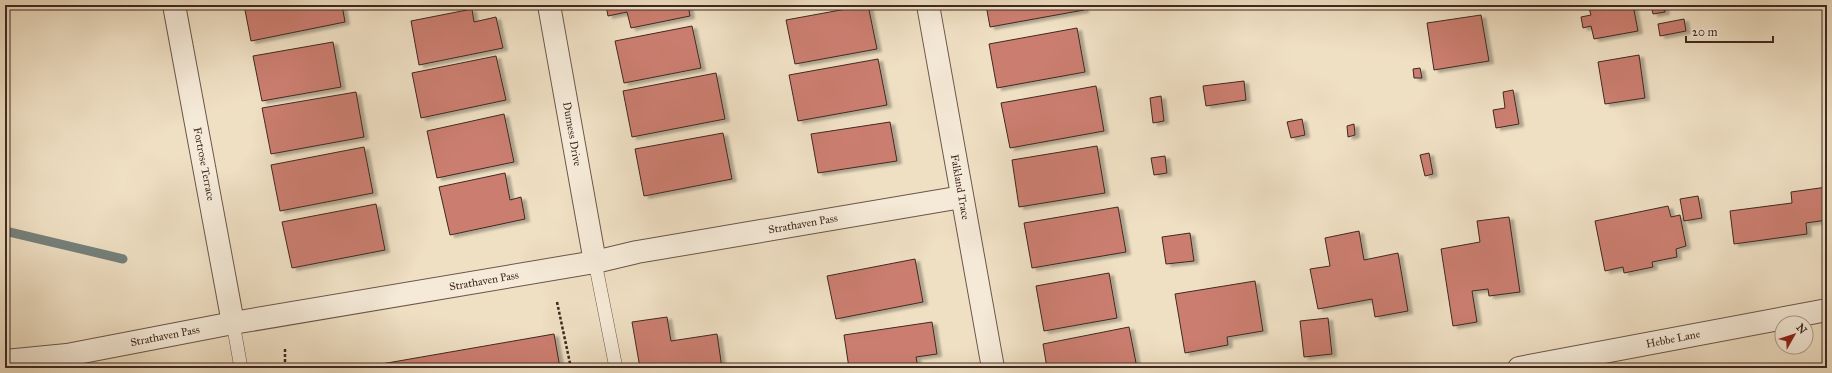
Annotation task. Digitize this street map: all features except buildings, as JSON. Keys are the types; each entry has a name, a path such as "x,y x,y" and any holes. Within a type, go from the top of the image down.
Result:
{"street":[{"name":"Fortrose Terrace","path":"174,5 233,323"},
{"name":"Durness Drive","path":"549,5 595,262"},
{"name":"Falkland Trace","path":"928,5 993,368"},
{"name":"Strathaven Pass","path":"5,361 67,355 233,323 595,262 637,252 962,197"},
{"name":"Hebbe Lane","path":"1519,368 1827,310"}],"lane":[{"path":"595,262 616,368"},
{"path":"233,323 241,368"}],"path":[{"path":"557,302 571,368"},
{"path":"285,349 285,368"}],"waterway":[{"path":"5,231 123,259"}]}
